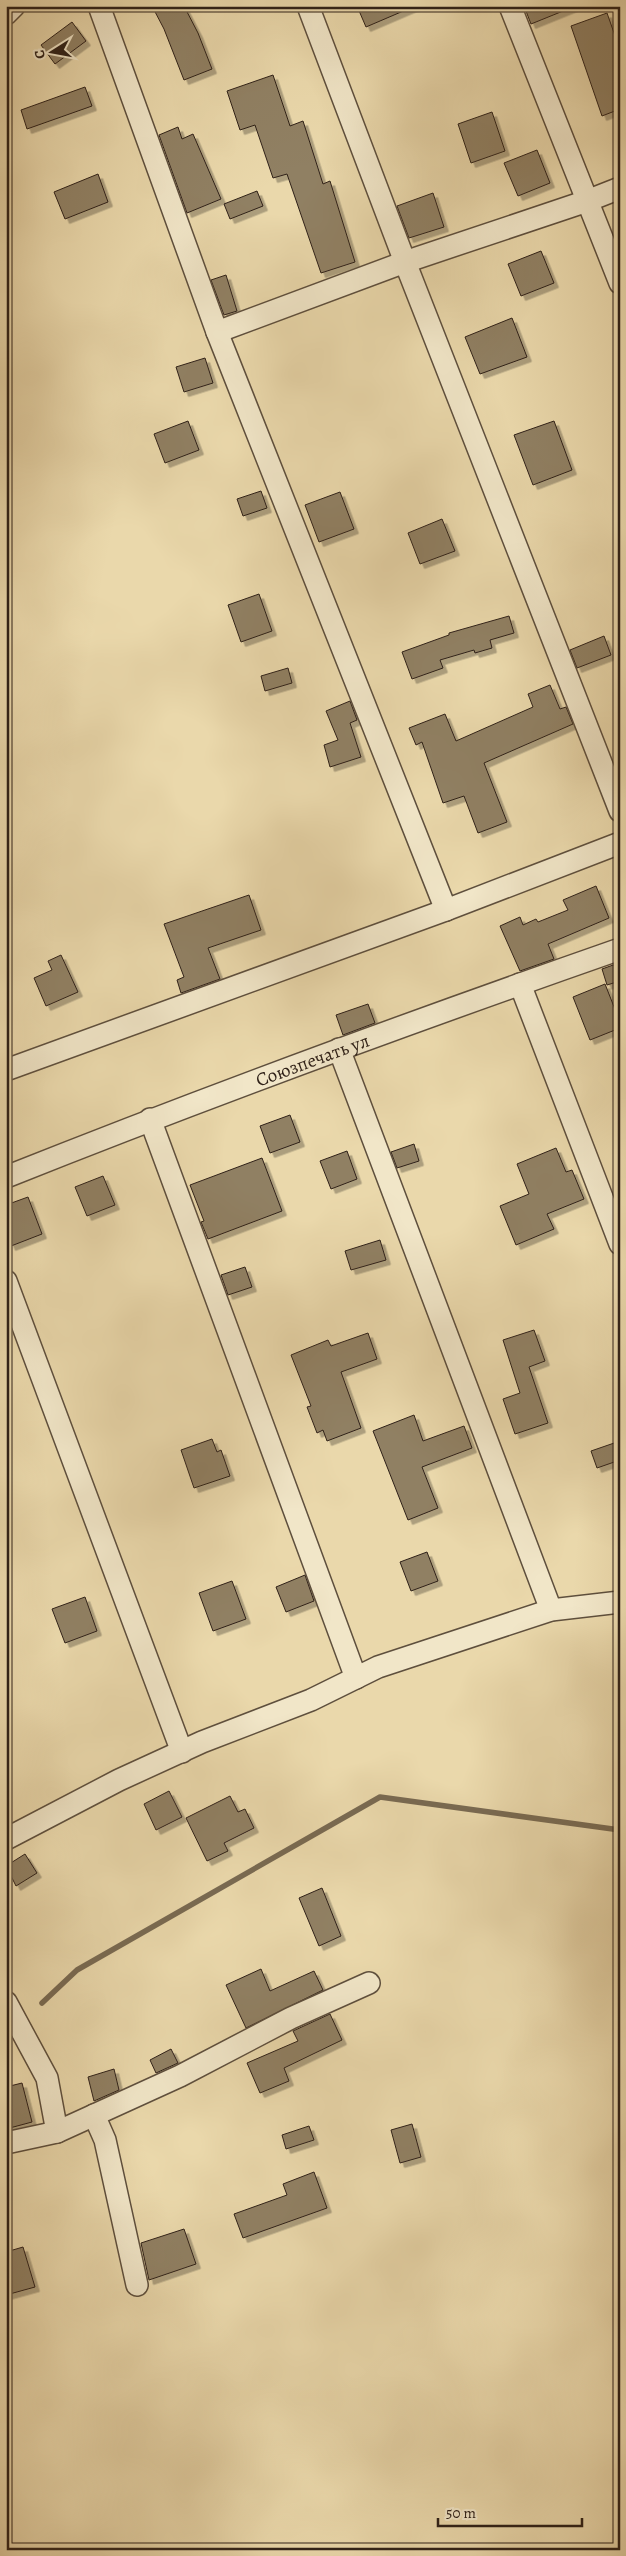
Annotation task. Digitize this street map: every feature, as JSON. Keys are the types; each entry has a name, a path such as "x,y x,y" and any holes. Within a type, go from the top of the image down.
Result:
{"street":[{"path":"6,14 14,6"},
{"path":"99,6 217,332 446,910"},
{"path":"308,6 404,262 620,811"},
{"path":"510,6 620,283"},
{"path":"217,332 404,262 587,201 620,188"},
{"path":"6,1070 446,910 620,844"},
{"name":"Союзпечать ул","path":"6,1177 150,1119 339,1049 620,949"},
{"path":"520,984 620,1244"},
{"path":"339,1049 551,1610"},
{"path":"150,1119 356,1678"},
{"path":"6,1281 182,1752"},
{"path":"6,1839 119,1780 182,1752 311,1700 378,1667 551,1610 620,1602"},
{"path":"6,2143 57,2132 180,2076 291,2018 369,1983"},
{"path":"6,2002 46,2078 57,2132"},
{"path":"94,2115 105,2140 137,2285"}],"building":[{"path":"152,6 184,6 198,33 212,69 184,80 164,29"},
{"path":"357,6 415,6 366,27"},
{"path":"524,6 573,6 573,7 531,24"},
{"path":"607,13 620,50 620,109 602,116 571,26"},
{"path":"72,22 86,41 55,64 41,45"},
{"path":"273,75 290,126 303,121 323,184 330,181 355,262 321,273 287,174 273,178 255,125 240,130 227,91"},
{"path":"85,87 92,106 27,129 21,110"},
{"path":"492,112 505,151 471,163 458,124"},
{"path":"178,127 182,139 193,134 221,199 187,213 159,135"},
{"path":"537,150 550,183 518,196 504,163"},
{"path":"98,174 108,202 65,219 54,192"},
{"path":"257,191 263,206 230,219 224,204"},
{"path":"433,193 444,227 409,238 397,206"},
{"path":"541,251 554,283 521,296 508,264"},
{"path":"226,275 237,311 224,315 211,280"},
{"path":"512,318 527,357 480,374 465,337"},
{"path":"205,358 213,383 184,392 176,367"},
{"path":"188,421 199,450 165,463 154,434"},
{"path":"554,421 572,470 533,485 514,435"},
{"path":"261,491 267,508 243,516 237,499"},
{"path":"340,492 354,529 319,542 305,505"},
{"path":"442,519 455,551 420,564 408,533"},
{"path":"259,594 272,631 241,642 228,605"},
{"path":"509,616 514,633 490,640 492,648 475,653 474,650 440,660 443,668 412,679 402,652 449,635 449,633"},
{"path":"604,636 611,655 577,668 570,650"},
{"path":"288,668 292,683 265,691 261,676"},
{"path":"550,685 560,709 566,707 573,724 484,763 507,822 478,833 464,796 443,803 422,742 416,745 409,728 445,714 456,741 533,707 528,694"},
{"path":"350,701 357,720 350,723 361,757 330,767 324,745 338,740 326,711"},
{"path":"596,886 609,918 548,944 554,959 520,971 500,926 520,917 523,925 536,919 538,922 568,910 563,900"},
{"path":"249,895 261,930 208,948 220,979 181,993 177,980 184,977 164,924"},
{"path":"61,955 78,992 46,1006 34,978 52,970 48,961"},
{"path":"616,964 620,981 607,985 602,969"},
{"path":"605,984 620,1022 620,1028 590,1040 573,997"},
{"path":"368,1004 375,1023 343,1035 336,1015"},
{"path":"290,1115 300,1142 270,1153 260,1126"},
{"path":"414,1144 419,1161 397,1168 391,1152"},
{"path":"556,1148 566,1172 572,1170 584,1199 547,1214 554,1229 516,1245 500,1206 529,1194 517,1164"},
{"path":"347,1151 357,1179 331,1189 320,1161"},
{"path":"262,1158 282,1211 208,1239 201,1222 204,1221 190,1185"},
{"path":"103,1176 115,1205 87,1216 75,1187"},
{"path":"28,1197 42,1234 11,1246 6,1234 6,1205"},
{"path":"380,1240 386,1260 351,1270 345,1251"},
{"path":"245,1267 252,1287 228,1295 221,1275"},
{"path":"534,1330 545,1361 529,1367 548,1423 515,1434 503,1399 520,1393 503,1340"},
{"path":"368,1333 377,1359 341,1372 361,1428 327,1441 323,1430 317,1433 307,1407 311,1406 291,1355 328,1340 331,1346"},
{"path":"414,1415 423,1441 464,1426 472,1448 422,1467 438,1508 408,1520 373,1431"},
{"path":"212,1439 217,1452 221,1450 230,1476 194,1488 181,1450"},
{"path":"620,1441 620,1460 597,1468 591,1451"},
{"path":"427,1552 438,1581 411,1591 400,1562"},
{"path":"305,1575 314,1601 286,1612 276,1587"},
{"path":"232,1581 246,1619 213,1631 199,1593"},
{"path":"85,1597 97,1631 65,1643 52,1609"},
{"path":"169,1791 182,1817 156,1830 144,1804"},
{"path":"230,1796 238,1812 245,1809 254,1828 224,1843 228,1851 207,1861 186,1818"},
{"path":"25,1854 37,1873 16,1886 6,1866"},
{"path":"322,1888 341,1936 319,1946 299,1898"},
{"path":"261,1969 270,1991 314,1971 323,1990 246,2028 226,1985"},
{"path":"330,2014 342,2040 284,2068 289,2081 260,2093 247,2063 298,2041 293,2031"},
{"path":"171,2049 178,2063 156,2073 150,2060"},
{"path":"114,2069 119,2090 94,2101 88,2077"},
{"path":"22,2083 32,2122 6,2129 6,2087"},
{"path":"412,2124 421,2157 400,2163 391,2130"},
{"path":"309,2126 314,2140 286,2149 282,2135"},
{"path":"314,2172 327,2208 243,2238 234,2214 287,2195 283,2184"},
{"path":"184,2229 196,2264 149,2280 141,2243"},
{"path":"23,2247 35,2287 6,2295 6,2252"}],"waterway":[{"path":"42,2003 77,1970 380,1797 620,1830"}]}
